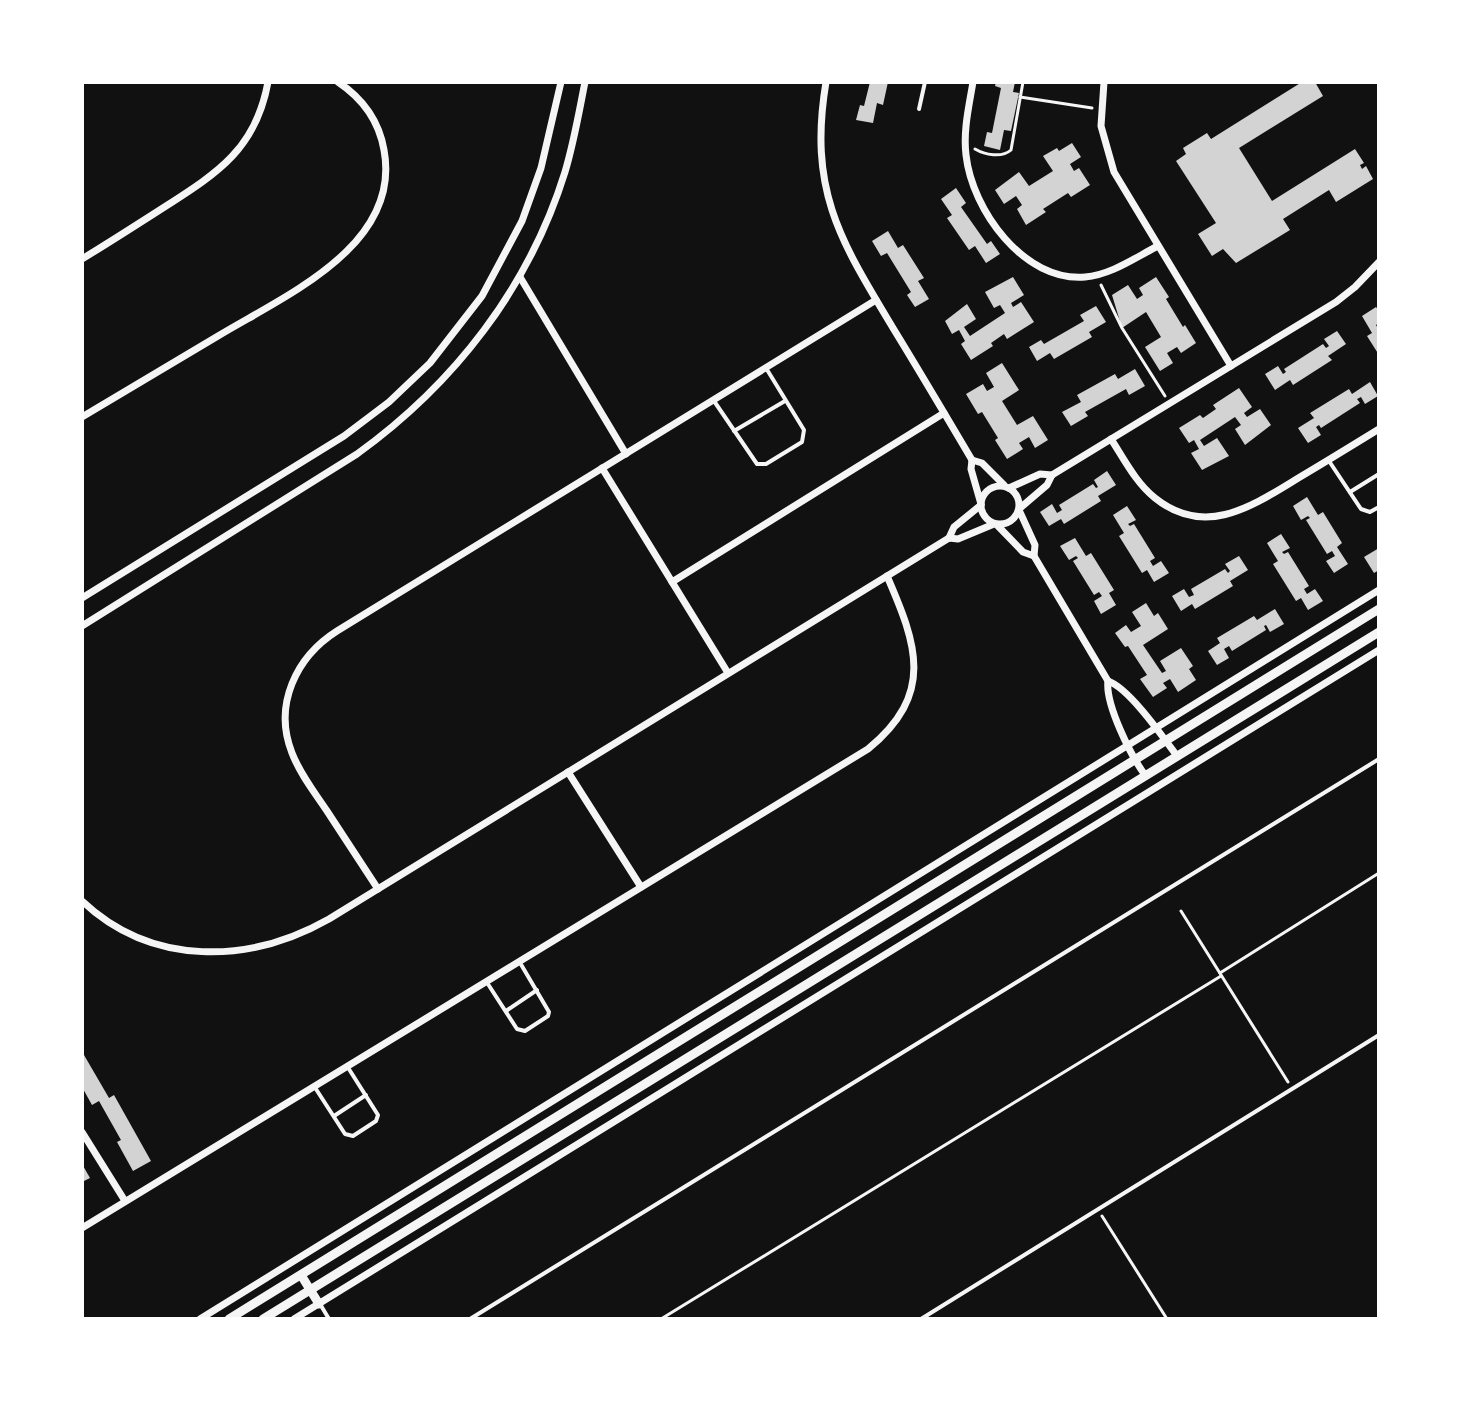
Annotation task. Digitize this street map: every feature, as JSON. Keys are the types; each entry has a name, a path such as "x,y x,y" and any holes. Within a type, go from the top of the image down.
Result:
{"street":[{"path":"82,259 222,169 242,147 257,122 268,82"},
{"path":"82,417 320,274 360,237 378,207 385,183 386,159 377,126 369,112 359,98 338,82"},
{"path":"82,598 344,436 389,402 430,363 482,296 522,221 541,168 561,82"},
{"path":"82,626 379,438 420,403 457,365 491,322 520,277 555,200 572,147 585,82"},
{"path":"826,82 820,131 824,183 839,233 972,460 971,469 986,518 1023,552 1034,556"},
{"path":"970,82 966,158 975,189 988,216 1007,240 1030,259 1056,274 1070,276 1095,275 1158,246"},
{"path":"1104,82 1101,110 1104,142 1114,172 1231,366"},
{"path":"82,901 109,921 156,943 194,951 233,952 283,942 307,932 949,538 960,538 996,524 1011,522 1019,510 1047,485 1052,475 1336,302 1379,262"},
{"path":"520,277 626,454"},
{"path":"378,889 291,752 286,706 295,676 312,650 324,639 876,300"},
{"path":"672,582 944,413"},
{"path":"1111,439 1142,486 1155,498 1170,508 1204,517 1239,512 1379,429"},
{"path":"972,460 982,463 1019,499 1019,510 1035,545 1034,556 1108,681 1108,692 1127,746 1145,775"},
{"path":"602,468 728,673"},
{"path":"949,538 954,527 981,504 989,490 1007,487 1040,474 1052,475"},
{"path":"82,1228 868,749 894,723 911,690 914,653 908,626 887,576"},
{"path":"200,1319 1379,590"},
{"path":"229,1319 1379,609"},
{"path":"263,1319 1379,632"},
{"path":"294,1319 1379,650"},
{"path":"1108,681 1119,686 1157,728 1177,756"},
{"path":"568,772 641,887"},
{"path":"82,1132 125,1201"},
{"path":"301,1275 319,1304"}],"lane":[{"path":"919,109 925,82"},
{"path":"714,400 754,462 766,464 804,440 804,430 766,368"},
{"path":"734,431 785,401"},
{"path":"1329,460 1363,510 1370,512 1379,507"},
{"path":"1350,492 1379,474"},
{"path":"470,1319 1379,759"},
{"path":"486,981 517,1029 525,1031 549,1014 548,1007 519,961"},
{"path":"505,1011 537,990"},
{"path":"921,1319 1379,1035"},
{"path":"314,1086 345,1134 353,1136 377,1119 378,1115 347,1066"},
{"path":"333,1116 366,1095"},
{"path":"319,1304 329,1319"}],"path":[{"path":"965,143 985,154 1009,153 1023,82"},
{"path":"1020,97 1101,110"},
{"path":"1095,275 1122,328 1169,403"},
{"path":"661,1319 1220,975 1379,873"},
{"path":"1181,911 1292,1089"},
{"path":"1098,1209 1167,1319"}],"building":[{"path":"870,82 888,82 883,105 877,103 873,123 856,120 860,105 864,106"},
{"path":"996,82 1015,82 1013,92 1019,93 1011,131 1004,130 1000,150 984,146 987,132 992,133 1001,88 995,86"},
{"path":"1302,82 1315,82 1323,96 1239,148 1272,201 1355,149 1364,163 1360,165 1362,169 1366,166 1373,179 1336,202 1329,190 1283,219 1290,230 1236,263 1223,249 1212,256 1198,234 1216,223 1176,161 1186,154 1183,148 1207,133 1211,139"},
{"path":"1072,143 1081,157 1070,164 1074,171 1079,168 1090,185 1071,197 1068,193 1043,209 1046,212 1026,225 1017,209 1022,205 1016,196 1004,204 995,190 1019,172 1029,186 1053,171 1043,156"},
{"path":"956,188 966,203 961,207 987,244 991,241 1000,254 986,263 975,246 969,250 947,218 952,215 941,199"},
{"path":"888,231 898,248 903,245 924,278 918,281 929,299 915,307 907,295 911,292 887,253 881,256 872,241"},
{"path":"1013,277 1024,295 1011,303 1013,307 1021,302 1034,322 1007,339 1004,334 991,343 993,346 971,360 961,344 965,341 959,330 952,334 945,321 967,304 976,319 964,327 970,336 1005,313 1000,305 994,308 985,292"},
{"path":"1156,277 1169,297 1166,299 1196,343 1181,353 1177,347 1167,353 1173,363 1160,371 1145,347 1161,337 1146,312 1122,328 1112,295 1128,285 1137,299 1143,295 1139,288"},
{"path":"1096,306 1106,322 1089,332 1092,337 1054,359 1050,353 1037,361 1029,347 1041,340 1044,344 1084,321 1080,315"},
{"path":"1376,307 1379,311 1379,323 1376,325 1379,330 1379,355 1367,336 1372,333 1362,316"},
{"path":"1337,331 1346,344 1328,356 1332,360 1293,385 1290,380 1275,390 1265,374 1278,366 1283,374 1286,372 1284,369 1323,344 1326,348 1329,346 1324,339"},
{"path":"1002,363 1019,390 1002,401 1017,425 1033,416 1048,440 1035,448 1029,437 1019,443 1023,449 1007,459 982,412 978,414 966,394 983,384 987,391 994,387 986,373"},
{"path":"1135,369 1145,386 1129,395 1126,389 1085,412 1088,416 1071,426 1062,412 1081,402 1077,395 1115,374 1118,379"},
{"path":"1370,382 1378,396 1365,404 1361,397 1357,399 1360,403 1321,428 1319,425 1316,427 1321,435 1308,443 1298,428 1314,418 1310,413 1349,389 1352,394"},
{"path":"1239,388 1252,407 1244,413 1247,417 1260,409 1271,425 1245,445 1235,429 1241,425 1235,417 1200,440 1204,446 1217,438 1229,456 1202,470 1191,453 1199,449 1194,440 1189,443 1179,428 1200,415 1203,418 1216,409 1213,405"},
{"path":"1107,471 1116,485 1098,496 1101,501 1064,524 1061,519 1049,526 1040,512 1052,504 1057,513 1062,510 1059,505 1093,484 1098,487 1094,480"},
{"path":"1307,497 1318,515 1323,512 1342,543 1337,547 1348,564 1334,573 1326,561 1335,556 1332,551 1327,554 1306,520 1310,518 1301,520 1293,506"},
{"path":"1127,506 1136,520 1128,524 1134,524 1155,558 1150,561 1153,566 1161,561 1169,573 1154,582 1147,570 1142,573 1119,536 1124,533 1113,515"},
{"path":"1281,534 1290,548 1282,552 1288,552 1309,586 1304,589 1307,594 1315,589 1323,601 1308,610 1301,598 1296,601 1273,564 1278,561 1267,543"},
{"path":"1075,538 1086,556 1091,553 1114,590 1109,593 1116,605 1101,614 1094,601 1102,596 1099,592 1094,595 1073,561 1078,558 1069,560 1060,546"},
{"path":"1379,548 1379,570 1374,573 1364,557"},
{"path":"1239,556 1248,570 1230,581 1233,586 1195,609 1192,604 1181,611 1172,596 1184,589 1189,597 1194,595 1191,589 1225,569 1228,573 1230,571 1225,564"},
{"path":"1146,603 1154,616 1158,613 1168,629 1143,645 1162,673 1166,671 1160,661 1181,648 1193,666 1189,669 1196,680 1178,692 1170,679 1163,683 1167,688 1153,697 1140,679 1147,675 1128,646 1125,647 1115,633 1126,625 1131,632 1141,626 1132,612"},
{"path":"1275,609 1284,624 1270,632 1266,625 1266,630 1232,651 1229,646 1224,649 1229,658 1217,665 1208,651 1220,643 1217,638 1254,616 1257,620"},
{"path":"84,1055 109,1098 114,1095 151,1161 133,1171 117,1142 121,1140 99,1101 92,1105 82,1087"},
{"path":"82,1164 90,1178 82,1182"}]}
